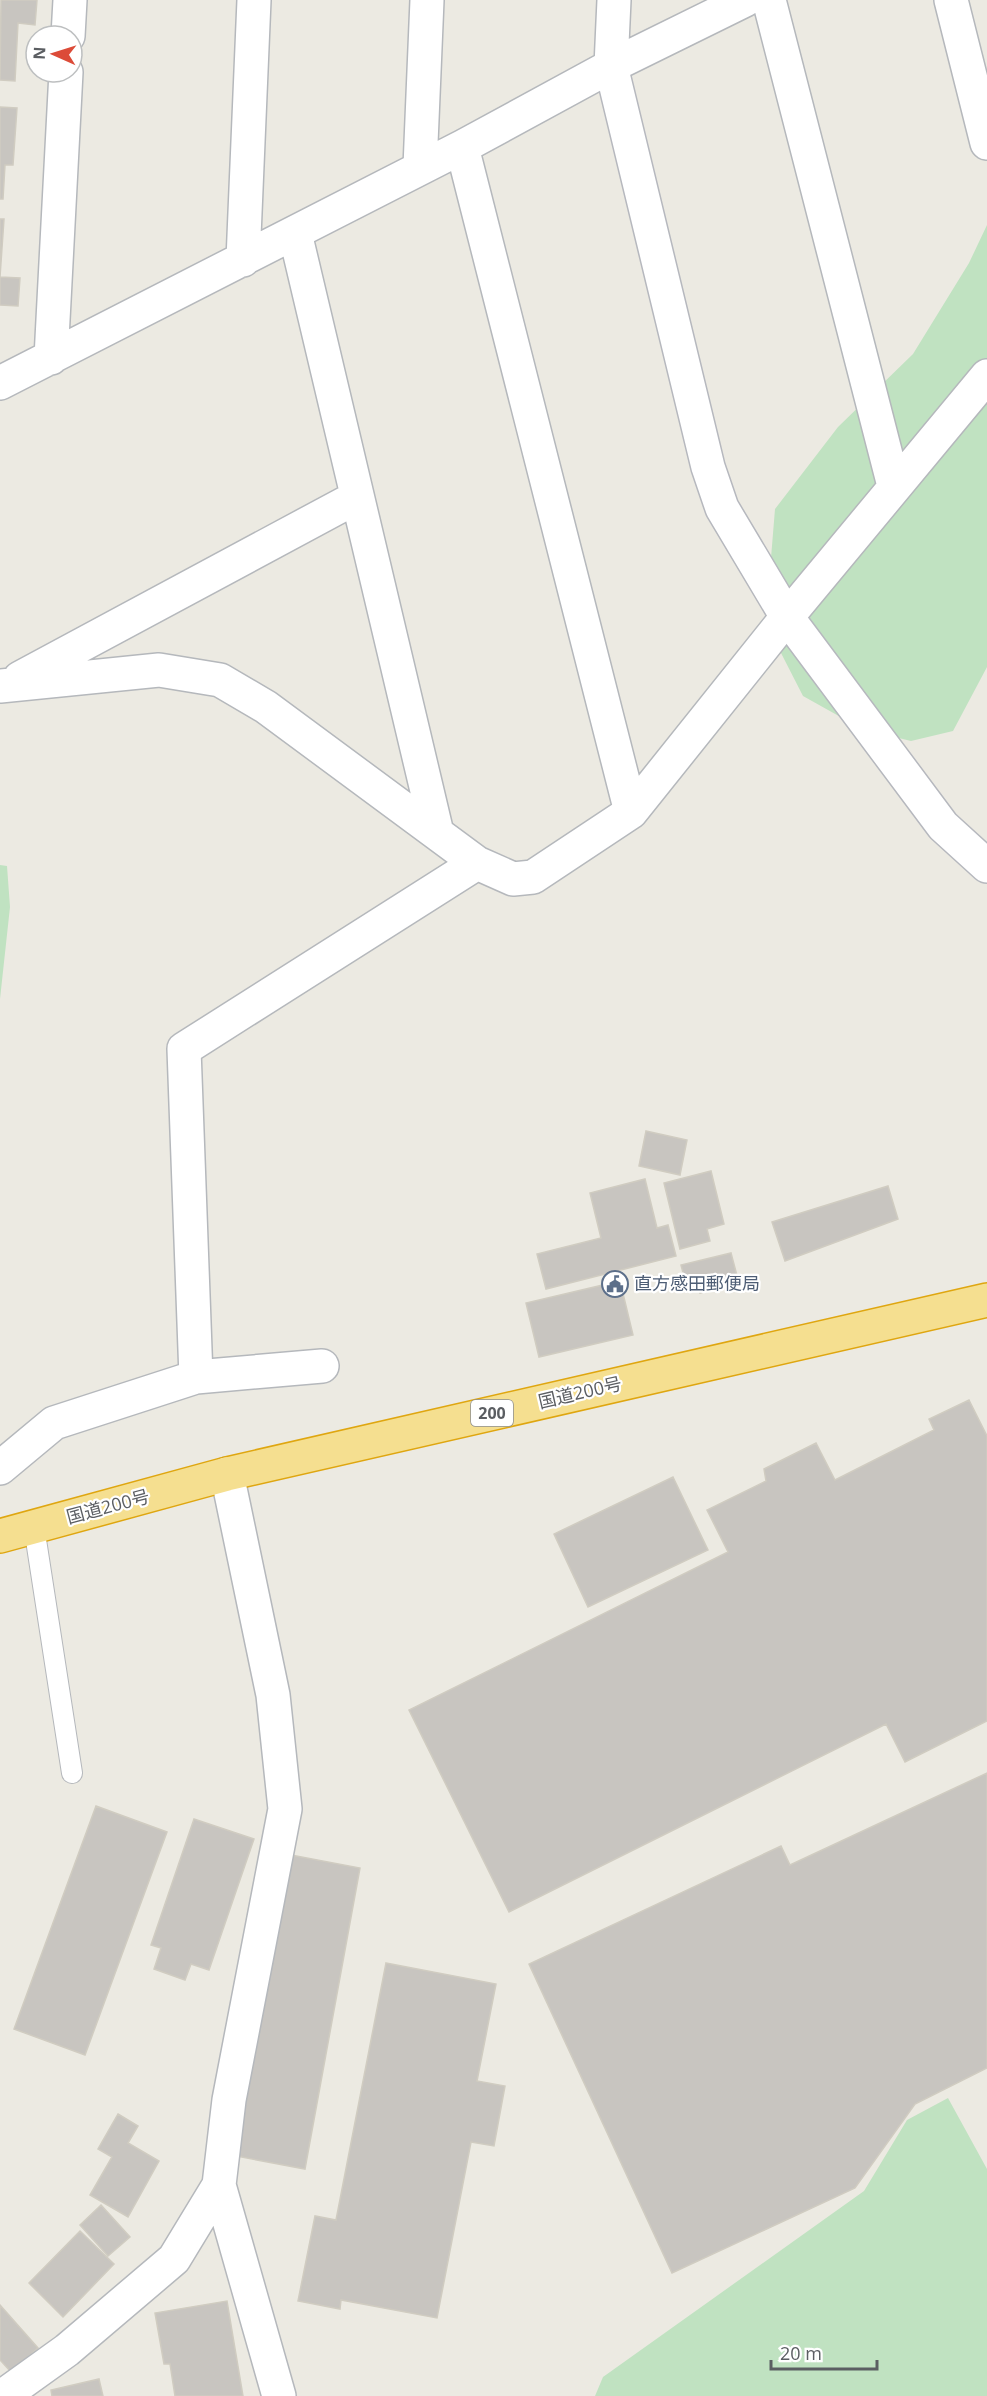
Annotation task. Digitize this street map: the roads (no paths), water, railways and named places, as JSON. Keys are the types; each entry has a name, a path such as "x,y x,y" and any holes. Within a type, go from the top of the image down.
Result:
{"highway":[{"name":"国道200号","path":"0,1536 227,1474 987,1300"}],"street":[{"path":"69,24 70,0"},
{"path":"243,260 254,0"},
{"path":"420,167 427,0"},
{"path":"614,0 611,66 708,466 722,508 787,617 943,826 987,866"},
{"path":"0,383 462,147 611,66 745,0"},
{"path":"770,0 894,486"},
{"path":"951,0 987,143"},
{"path":"51,358 65,84"},
{"path":"462,147 631,812"},
{"path":"295,233 437,834"},
{"path":"4,685 159,670 220,680 266,707 477,863 513,879 533,877 631,812 787,617 987,376"},
{"path":"4,685 357,497"},
{"path":"196,1377 184,1049 477,863"},
{"path":"0,1468 54,1423 196,1377 322,1366"},
{"path":"227,1474 273,1695 285,1809 229,2100 219,2185 279,2396"},
{"path":"21,2391 174,2259 219,2185"}],"lane":[{"path":"34,1527 72,1773"}],"place":[{"name":"直方感田郵便局","path":"615,1284"}]}
